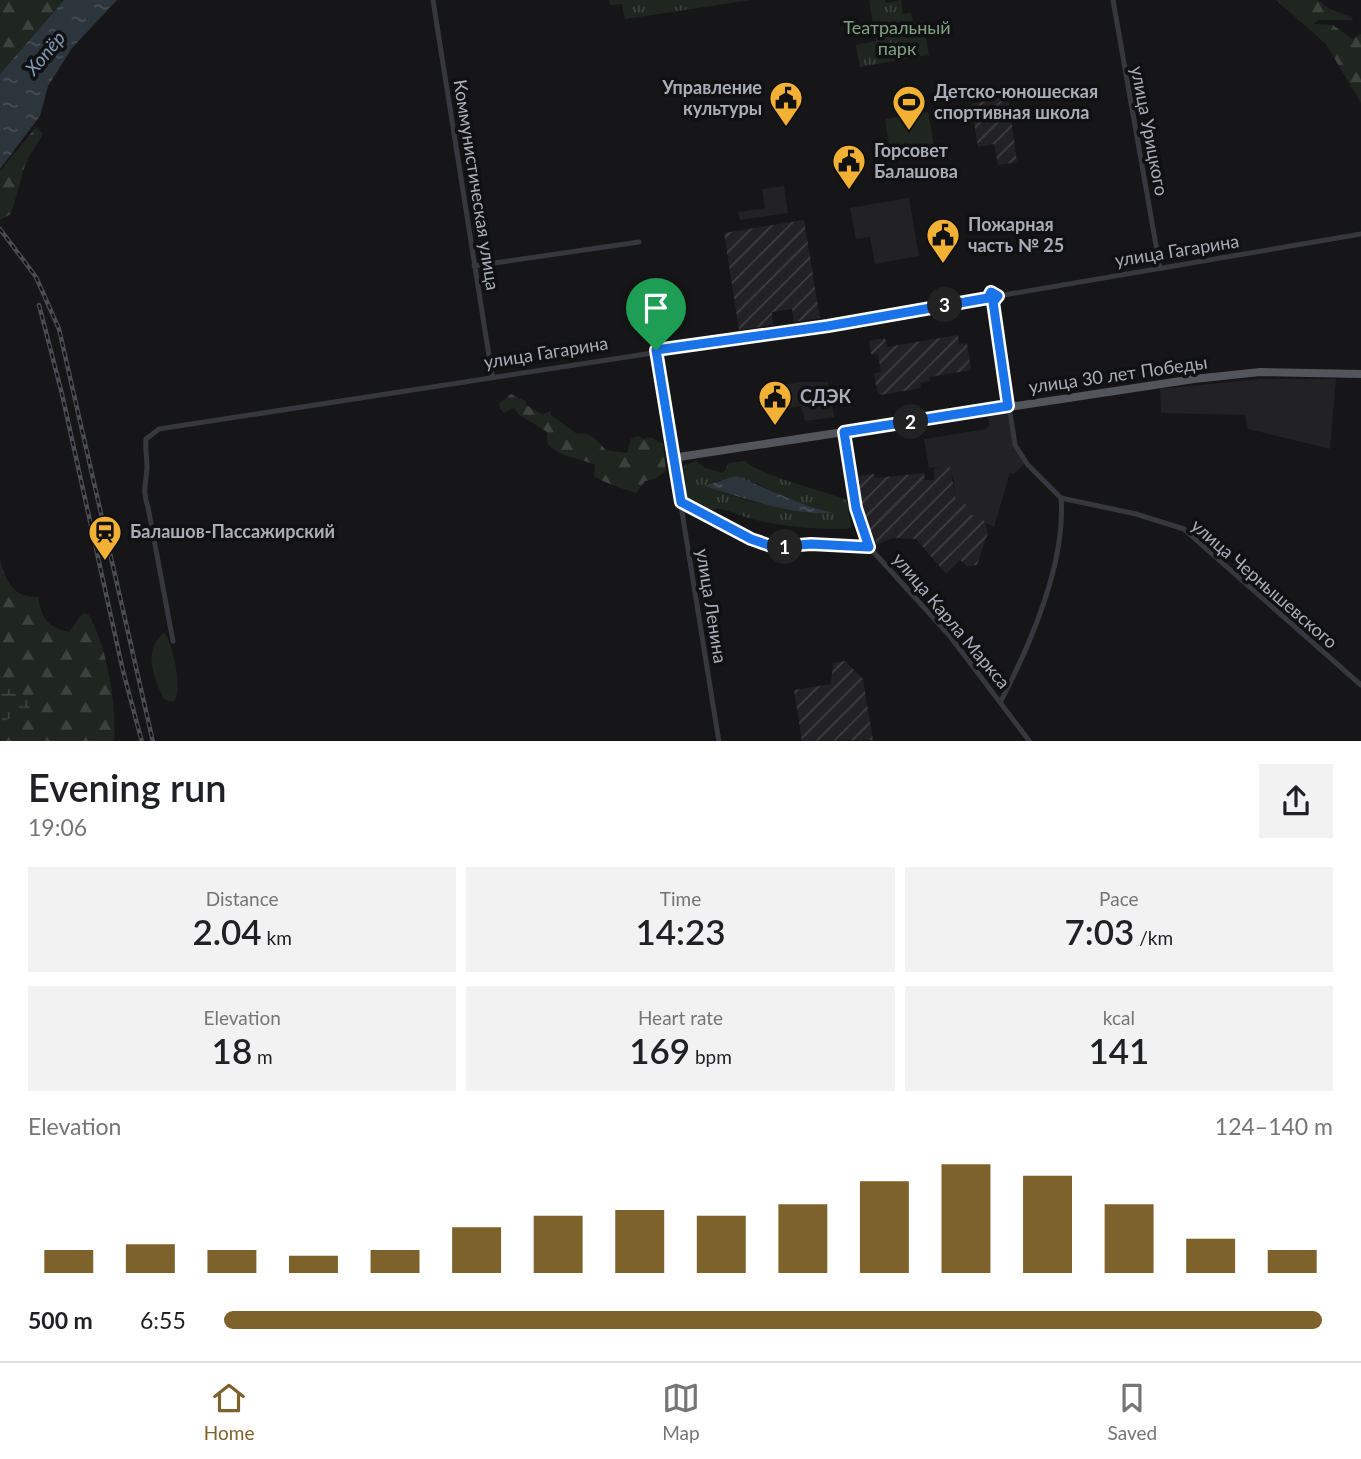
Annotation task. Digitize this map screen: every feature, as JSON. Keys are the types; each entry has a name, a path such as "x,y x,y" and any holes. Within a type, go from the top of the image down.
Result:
{"main road":[{"name":"улица 30 лет Победы","path":"672,458 1008,406 1260,372 1361,374"}],"street":[{"name":"Коммунистическая улица","path":"433,0 492,375"},
{"name":"улица Урицкого","path":"1113,0 1160,268"},
{"name":"улица Гагарина","path":"173,641 148,507 143,495 143,481 147,472 146,439 159,429 492,375 990,300 998,296 1361,234"},
{"path":"474,266 639,242"},
{"path":"990,300 1015,445 1028,465 1061,498 1062,524 1056,556 1024,655 1001,701"},
{"name":"улица Ленина","path":"656,350 719,741"},
{"name":"улица Карла Маркса","path":"844,432 856,508 869,547 949,635 1030,741"},
{"name":"улица Чернышевского","path":"1061,498 1136,513 1184,529 1361,685"},
{"path":"681,502 751,539 774,547 811,544 869,547"}],"shaded area":[{"path":"1008,96 1017,162 998,165 994,144 978,147 971,104"},
{"path":"784,186 788,213 740,220 738,212 765,208 762,189"},
{"path":"909,198 919,256 875,264 870,237 856,239 850,208"},
{"path":"804,220 820,318 794,322 792,309 772,312 773,325 739,330 724,233"},
{"path":"958,335 959,344 967,343 971,370 930,377 930,381 920,383 921,388 881,395 877,391 874,373 881,372 878,354 871,354 869,341 885,338 887,347"},
{"path":"1259,379 1336,379 1330,449 1248,429 1245,415 1161,413 1160,389"},
{"path":"801,382 828,382 834,417 805,421 801,406 772,411 778,402 777,386"},
{"path":"1007,411 1013,446 1025,463 1014,474 1010,473 994,527 969,516 956,501 953,477 941,467 929,468 924,439 986,429 989,425 988,414"},
{"path":"949,463 956,500 965,500 967,513 984,520 988,533 977,565 967,566 960,560 946,574 916,539 893,538 877,545 861,508 857,476 874,474 875,478 924,473 925,480 934,480 934,469"},
{"path":"845,661 863,679 873,740 802,741 794,690 831,684 833,663"}],"green space":[{"path":"0,0 64,0 0,74"},
{"path":"609,0 751,0 625,19 622,4 610,5"},
{"name":"Театральный парк","path":"869,0 885,0 886,3 901,0 903,14 911,13 913,23 923,21 929,55 860,67 856,45 876,41"},
{"path":"1276,0 1317,0 1330,9 1352,17 1353,20 1318,20 1314,24 1333,25 1352,39 1361,34 1361,103 1326,44"},
{"name":"Детско-юношеская спортивная школа","path":"928,112 934,144 890,152 885,119"},
{"path":"36,127 43,134 26,162 11,214 0,220 0,171"},
{"path":"511,394 526,401 526,405 542,414 551,411 551,415 577,434 590,435 606,450 627,453 631,439 638,436 644,439 650,437 663,444 666,471 655,479 645,481 636,493 602,481 594,476 595,465 557,452 547,443 547,432 518,414 514,408 504,413 499,404"},
{"path":"696,461 705,468 723,473 729,463 745,461 763,472 847,500 851,528 827,529 786,525 760,521 724,510 708,510 687,498 684,466","holes":["720,480 757,483 796,504 833,514 752,502 705,486"]},
{"path":"0,560 8,582 23,595 38,597 41,611 50,624 69,632 83,613 89,615 106,659 114,711 114,741 0,741"},
{"path":"164,633 171,646 176,668 178,689 173,702 164,699 152,665 153,647"},
{"path":"11,689 31,700 29,709 0,723 0,690"}],"water":[{"name":"Хопёр","path":"64,0 117,0 72,48 48,86 40,116 0,169 0,74"},
{"path":"736,476 796,501 834,513 785,509 704,486"}],"railway":[{"path":"0,229 36,277 59,329 153,741"},
{"path":"39,305 62,394 123,671 142,741"}],"place":[{"name":"Управление культуры","path":"786,128"},
{"name":"Детско-юношеская спортивная школа","path":"909,132"},
{"name":"Горсовет Балашова","path":"849,191"},
{"name":"Пожарная часть № 25","path":"943,265"},
{"name":"СДЭК","path":"775,427"},
{"name":"Балашов-Пассажирский","path":"105,562"}],"route":[{"path":"991,292 998,296 993,302 1008,406 844,432 856,508 869,547 811,544 774,547 751,539 679,499 656,350 852,322 988,298 991,292"}]}
